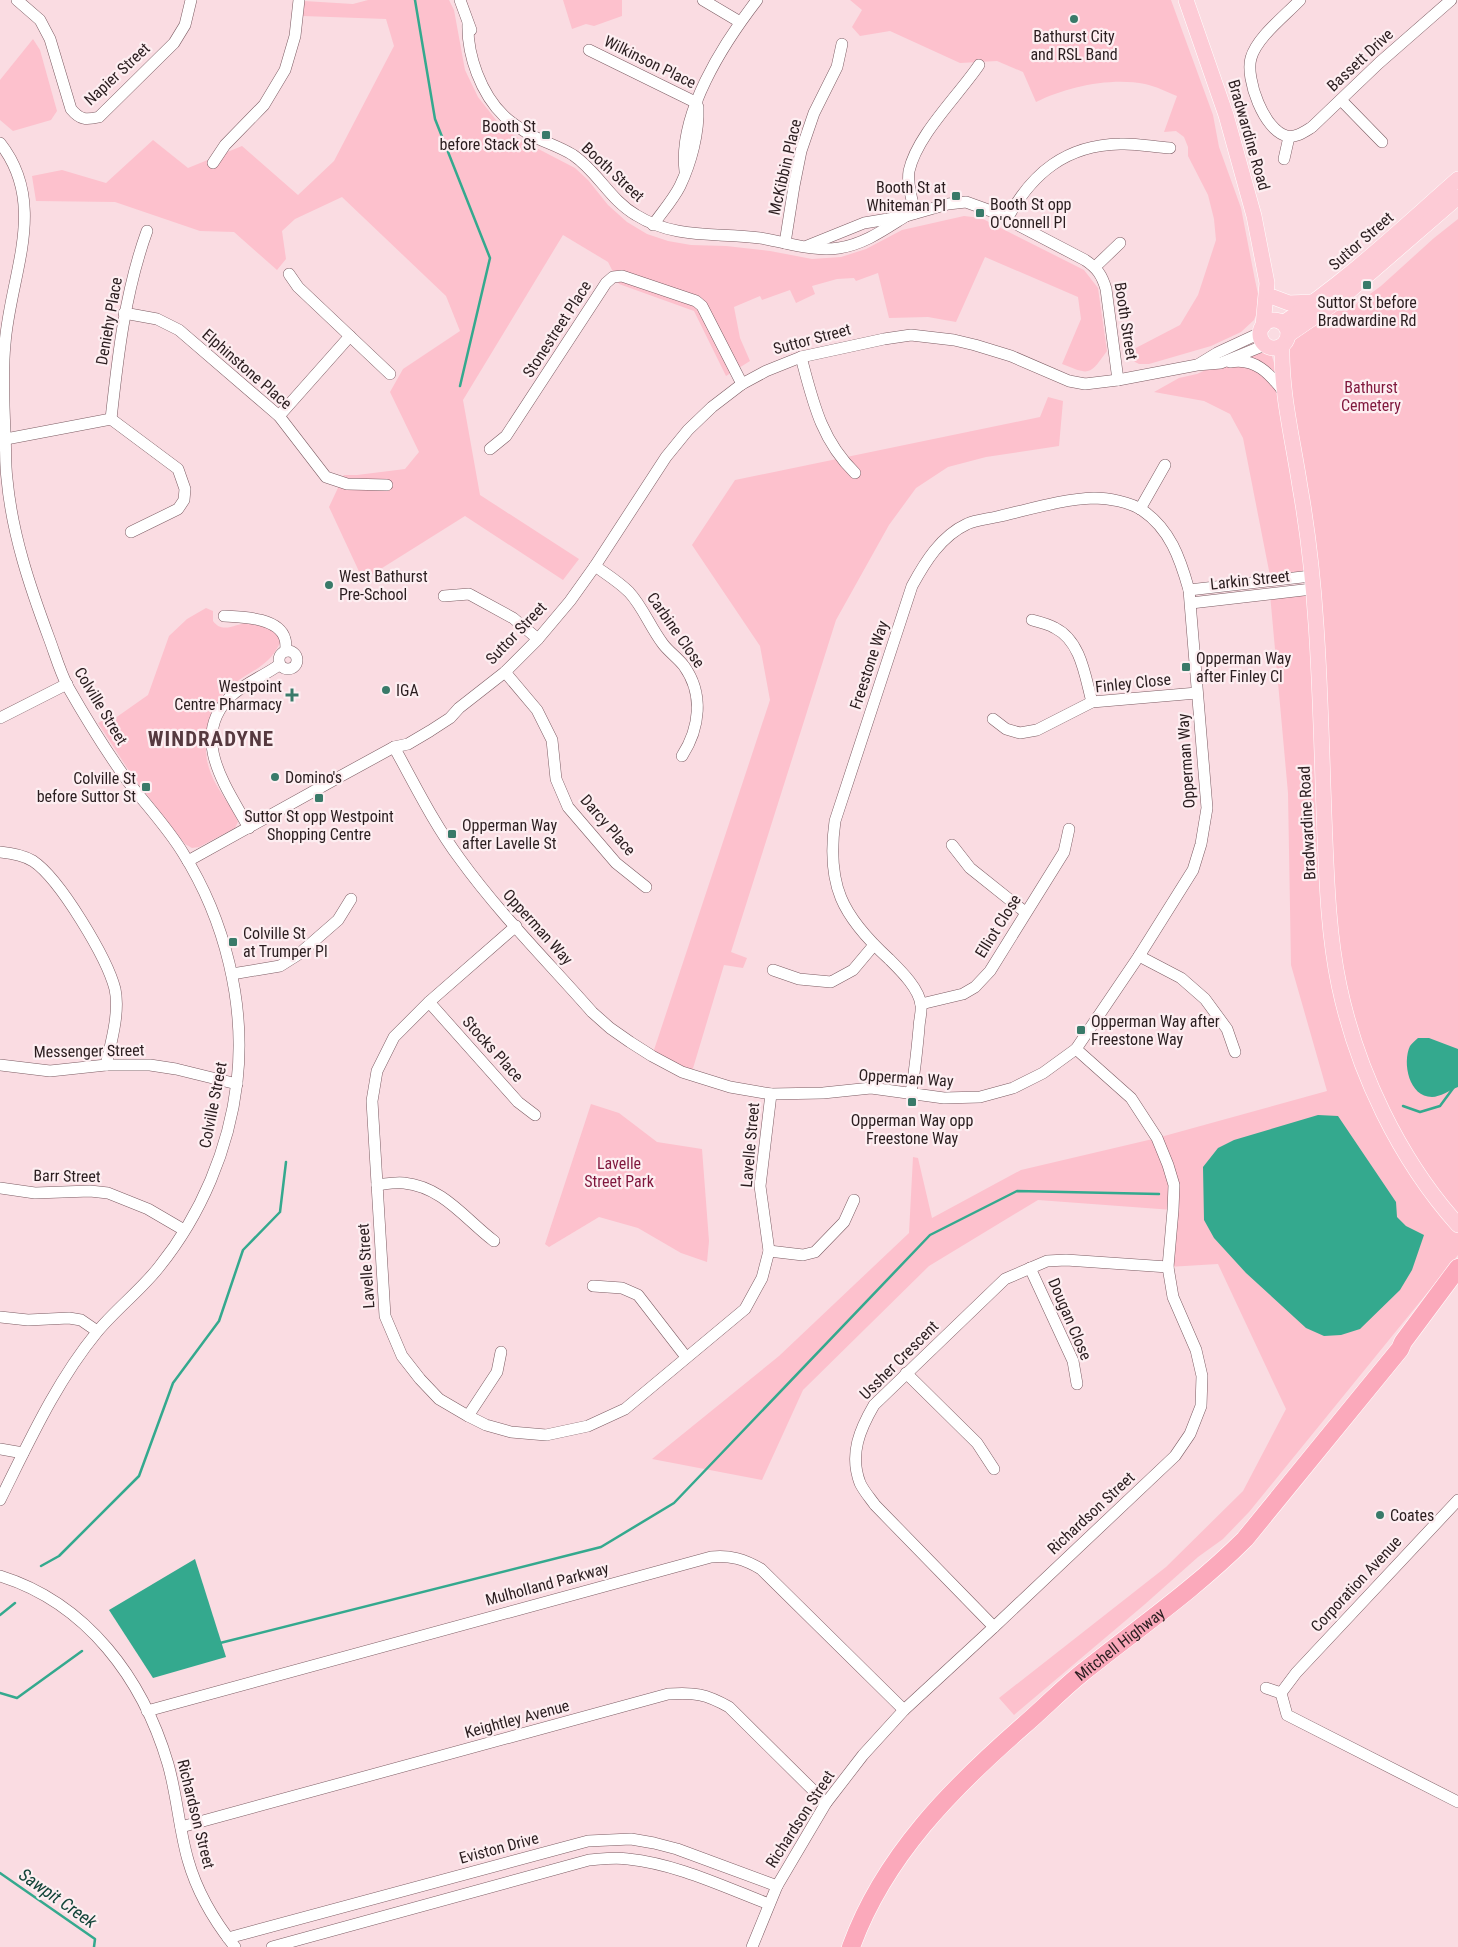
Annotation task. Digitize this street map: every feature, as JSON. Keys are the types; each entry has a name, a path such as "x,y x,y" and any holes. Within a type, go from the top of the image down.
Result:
{"highway":[{"name":"Mitchell Highway","path":"851,1947 867,1909 893,1863 945,1800 988,1756 1049,1701 1175,1602 1223,1561 1271,1509 1400,1349 1403,1342 1458,1268"},
{"name":"Mitchell Highway","path":"1400,1349 1410,1343 1458,1287"}],"main road":[{"name":"Bradwardine Road","path":"1186,0 1238,152 1254,216 1270,290 1274,335 1301,489 1316,633 1329,918 1339,985 1359,1054 1388,1118 1412,1163 1458,1225"},
{"name":"Suttor Street","path":"1274,335 1352,273 1458,179"},
{"name":"Suttor Street","path":"1274,335 1340,300 1458,197"},
{"path":"1270,290 1289,303 1297,304 1318,301"}],"street":[{"name":"Napier Street","path":"17,0 40,20 50,39 72,108 78,117 86,120 98,118 174,43 185,26 191,0"},
{"path":"213,163 225,145 264,104 285,70 295,36 299,0"},
{"name":"Booth Street","path":"460,0 468,24 467,37 477,76 504,116 531,135 572,154 595,174 624,208 653,225 680,233 744,236 804,247 828,249 856,244 872,238 910,214"},
{"path":"703,0 740,22"},
{"path":"653,225 679,188 685,172 683,156 690,120 715,63 740,22 757,0"},
{"path":"1284,159 1289,136 1276,130 1264,118 1251,78 1250,60 1258,43 1300,0"},
{"name":"Bassett Drive","path":"1289,136 1301,134 1312,128 1379,63 1451,0"},
{"name":"McKibbin Place","path":"785,242 801,151 814,113 837,67 842,44"},
{"name":"Wilkinson Place","path":"589,50 698,103"},
{"path":"910,214 909,172 914,158 932,126 964,88 979,66"},
{"path":"1341,100 1382,142"},
{"name":"Colville Street","path":"0,142 18,173 25,200 26,219 2,342 6,478 16,534 32,594 67,684 124,775 169,832 188,861 209,903 232,974 238,1014 239,1049 231,1114 218,1160 202,1199 158,1268 97,1331 57,1389 0,1500"},
{"path":"1007,219 1018,198 1034,179 1055,163 1076,152 1098,146 1120,144 1170,148"},
{"name":"Booth Street","path":"804,247 864,223 948,204 966,202 976,205 1007,219 1095,267 1102,275 1106,289 1118,380"},
{"name":"Deniehy Place","path":"111,419 124,313 136,260 147,231"},
{"path":"1095,267 1120,243"},
{"path":"289,274 298,287 390,374"},
{"name":"Stonestreet Place","path":"490,449 506,436 606,283 613,278 622,276 696,301 702,306 742,384"},
{"name":"Elphinstone Place","path":"124,313 157,319 179,330 279,416 326,477 347,484 387,485"},
{"name":"Suttor Street","path":"188,861 394,747 408,744 430,731 450,718 459,708 505,672 538,639 570,601 666,457 688,430 712,407 742,384 766,370 801,357 911,335 928,336 975,345 1011,356 1069,381 1085,384 1118,380 1197,365 1221,363 1274,335"},
{"name":"Suttor Street","path":"1197,365 1217,353 1274,335"},
{"path":"279,416 350,336"},
{"path":"801,357 813,403 832,448 855,473"},
{"path":"1221,363 1238,360 1259,366 1270,374 1283,391"},
{"path":"6,438 111,419 178,469 185,489 184,500 178,509 131,532"},
{"path":"1140,509 1165,465"},
{"name":"Freestone Way","path":"921,1004 907,977 874,945 853,921 840,897 832,865 832,842 835,821 912,586 924,564 942,542 967,524 1026,510 1094,498 1124,503 1140,509 1164,530 1172,541 1181,561 1191,603"},
{"name":"Carbine Close","path":"595,566 628,592 644,613 662,643 684,666 694,685 698,708 692,741 682,756"},
{"name":"Larkin Street","path":"1189,590 1312,583"},
{"name":"Larkin Street","path":"1191,603 1312,583"},
{"path":"444,596 469,594 514,618 538,639"},
{"name":"Opperman Way","path":"394,747 433,818 459,859 592,1012 610,1028 652,1056 682,1072 730,1087 771,1094 823,1093 871,1088 944,1098 980,1097 1013,1088 1043,1073 1076,1049 1139,956 1193,870 1201,844 1207,808 1191,603"},
{"path":"224,616 263,620 285,638 286,651"},
{"path":"1032,620 1054,627 1067,636 1079,655 1092,702"},
{"path":"286,651 294,653 297,659 296,665 289,670 283,669 279,665 279,656 286,651"},
{"path":"249,828 222,782 214,760 212,748 214,725 218,714 231,696 279,665"},
{"name":"Darcy Place","path":"505,672 537,710 552,740 556,779 568,807 616,863 646,887"},
{"path":"0,718 67,684"},
{"name":"Finley Close","path":"993,719 1006,729 1020,733 1037,730 1092,702 1197,693"},
{"name":"Elliot Close","path":"921,1004 963,994 975,987 990,970 1064,852 1069,829"},
{"path":"952,845 970,868 1025,912"},
{"path":"0,852 14,853 32,860 44,870 80,916 108,972 115,990 115,1021 106,1065"},
{"path":"232,974 280,966 299,954 338,920 351,898"},
{"name":"Lavelle Street","path":"516,926 429,1002 394,1037 377,1071 372,1101 385,1316 402,1356 439,1399 468,1416 511,1432 546,1435 588,1426 625,1408 745,1309 762,1278 769,1251 760,1186 771,1094"},
{"path":"773,970 799,979 831,982 852,970 874,945"},
{"path":"1139,956 1181,978 1205,999 1227,1029 1235,1052"},
{"name":"Stocks Place","path":"429,1002 518,1102 535,1115"},
{"path":"910,1092 916,1064 921,1004"},
{"name":"Richardson Street","path":"752,1947 777,1886 826,1803 863,1755 904,1710 1175,1456 1190,1434 1201,1406 1202,1376 1196,1350 1173,1297 1168,1267 1174,1184 1160,1144 1131,1098 1076,1049"},
{"name":"Messenger Street","path":"0,1065 50,1071 106,1065 150,1066 176,1069 236,1084"},
{"path":"377,1185 404,1183 436,1192 454,1204 477,1228 494,1241"},
{"name":"Barr Street","path":"0,1188 35,1192 90,1191 108,1194 148,1208 184,1230"},
{"path":"769,1251 803,1254 815,1252 844,1222 854,1200"},
{"name":"Ussher Crescent","path":"994,1627 875,1506 860,1483 855,1457 861,1427 874,1405 1005,1279 1047,1262 1066,1260 1168,1267"},
{"name":"Dougan Close","path":"1030,1268 1073,1361 1077,1384"},
{"path":"593,1286 622,1288 638,1295 686,1357"},
{"path":"0,1317 28,1320 69,1318 81,1320 97,1331"},
{"path":"468,1416 497,1372 501,1352"},
{"path":"906,1373 977,1443 994,1469"},
{"path":"0,1449 23,1453"},
{"name":"Corporation Avenue","path":"1281,1693 1296,1673 1458,1500"},
{"name":"Mulholland Parkway","path":"147,1711 710,1557 722,1556 744,1560 761,1569 904,1710"},
{"name":"Richardson Street","path":"0,1576 41,1593 61,1605 98,1637 132,1680 168,1763 188,1861 200,1891 231,1942"},
{"path":"1266,1688 1281,1693 1287,1715 1458,1802"},
{"name":"Keightley Avenue","path":"181,1827 668,1694 685,1692 701,1694 729,1707 826,1803"},
{"name":"Eviston Drive","path":"231,1942 588,1841 631,1839 654,1843 677,1849 777,1886"},
{"path":"272,1947 589,1860 625,1858 648,1862 770,1904"}],"green space":[{"path":"368,0 449,0 454,10 465,70 478,97 500,125 521,140 575,168 588,180 608,205 627,222 647,234 668,241 691,245 726,246 770,251 812,259 841,257 866,249 902,230 964,216 981,218 1084,270 1098,288 1107,351 1096,365 1088,371 1078,370 1062,364 1081,319 1078,297 985,257 956,322 928,317 889,318 878,273 856,281 854,278 837,279 812,286 815,294 796,303 790,290 762,300 760,296 734,307 740,338 750,361 726,376 694,311 619,284 608,262 563,235 463,400 480,495 579,559 563,580 465,516 363,580 329,507 344,475 405,469 419,452 390,392 403,369 460,331 446,296 342,197 295,219 282,231 286,259 277,270 234,232 200,231 115,202 36,201 32,176 62,170 106,183 153,140 188,168 242,146 298,195 334,161 394,46 386,19 303,16 304,1 353,4"},
{"path":"563,0 622,0 622,16 594,26 586,24 572,29"},
{"path":"850,0 1171,0 1213,115 1219,147 1241,208 1258,294 1257,313 1254,320 1241,332 1211,346 1149,364 1139,364 1133,361 1132,350 1180,325 1198,295 1216,240 1214,219 1208,195 1188,156 1188,147 1184,137 1176,131 1164,132 1177,96 1145,84 1118,82 1075,88 1036,102 1023,72 997,61 960,63 890,31 860,36 852,27 862,10"},
{"path":"33,39 40,50 57,111 51,120 13,131 0,120 0,80"},
{"name":"Bathurst Cemetery","path":"1458,219 1458,1255 1249,1512 1223,1539 1198,1557 1014,1715 999,1698 1166,1567 1243,1491 1286,1409 1218,1264 1168,1267 1173,1210 1038,1200 929,1266 803,1390 762,1480 652,1459 779,1356 909,1233 913,1157 918,1158 932,1218 1021,1170 1157,1138 1327,1091 1291,965 1288,793 1270,594 1312,589 1311,577 1271,581 1243,438 1230,414 1204,401 1154,392 1179,378 1197,374 1221,363 1269,347 1282,388 1282,346 1324,311 1347,311 1381,286"},
{"path":"1048,397 1063,401 1059,446 986,457 948,467 916,488 889,525 836,620 731,952 747,958 743,968 724,965 691,1075 652,1056 770,700 760,646 692,545 735,480 1040,417"},
{"path":"206,608 213,611 213,621 221,627 226,628 245,623 257,624 277,632 280,643 267,661 230,687 222,696 211,715 206,737 208,766 238,822 235,828 199,847 192,848 185,844 133,777 98,723 105,719 111,721 148,695 169,636 187,619"},
{"name":"Lavelle Street Park","path":"591,1104 619,1113 657,1142 702,1149 709,1241 707,1262 681,1253 638,1228 599,1217 549,1247 545,1244"}],"shaded area":[{"path":"1418,1038 1429,1038 1458,1049 1458,1087 1442,1095 1432,1097 1424,1096 1413,1085 1407,1070 1407,1061 1410,1046"},
{"path":"1318,1115 1338,1116 1396,1202 1397,1217 1406,1226 1424,1235 1412,1270 1400,1290 1360,1329 1341,1335 1324,1336 1306,1328 1246,1273 1214,1238 1204,1220 1203,1167 1218,1148 1234,1140"},
{"path":"195,1559 226,1657 153,1678 109,1610"}],"waterway":[{"path":"415,0 435,119 490,258 460,386"},
{"path":"1403,1106 1420,1112 1440,1106 1454,1087"},
{"path":"41,1566 59,1556 139,1476 173,1383 219,1321 243,1250 280,1212 286,1162"},
{"path":"220,1643 601,1547 674,1503 930,1235 1017,1191 1159,1194"},
{"path":"0,1615 15,1603"},
{"path":"0,1693 17,1698 82,1651"},
{"name":"Sawpit Creek","path":"0,1873 95,1939 94,1947"}],"place":[{"name":"Bathurst City and RSL Band","path":"1074,19"},
{"name":"Booth St before Stack St","path":"546,135"},
{"name":"Booth St at Whiteman Pl","path":"956,196"},
{"name":"Booth St opp O'Connell Pl","path":"980,213"},
{"name":"Suttor St before Bradwardine Rd","path":"1367,285"},
{"name":"West Bathurst Pre-School","path":"329,585"},
{"name":"Opperman Way after Finley Cl","path":"1186,667"},
{"name":"IGA","path":"386,690"},
{"name":"Westpoint Centre Pharmacy","path":"292,695"},
{"name":"Domino's","path":"275,777"},
{"name":"Colville St before Suttor St","path":"146,787"},
{"name":"Suttor St opp Westpoint Shopping Centre","path":"319,798"},
{"name":"Opperman Way after Lavelle St","path":"452,834"},
{"name":"Colville St at Trumper Pl","path":"233,942"},
{"name":"Opperman Way after Freestone Way","path":"1081,1030"},
{"name":"Opperman Way opp Freestone Way","path":"912,1102"},
{"name":"Coates","path":"1380,1515"}],"district":[{"name":"WINDRADYNE","path":"211,739"}]}
